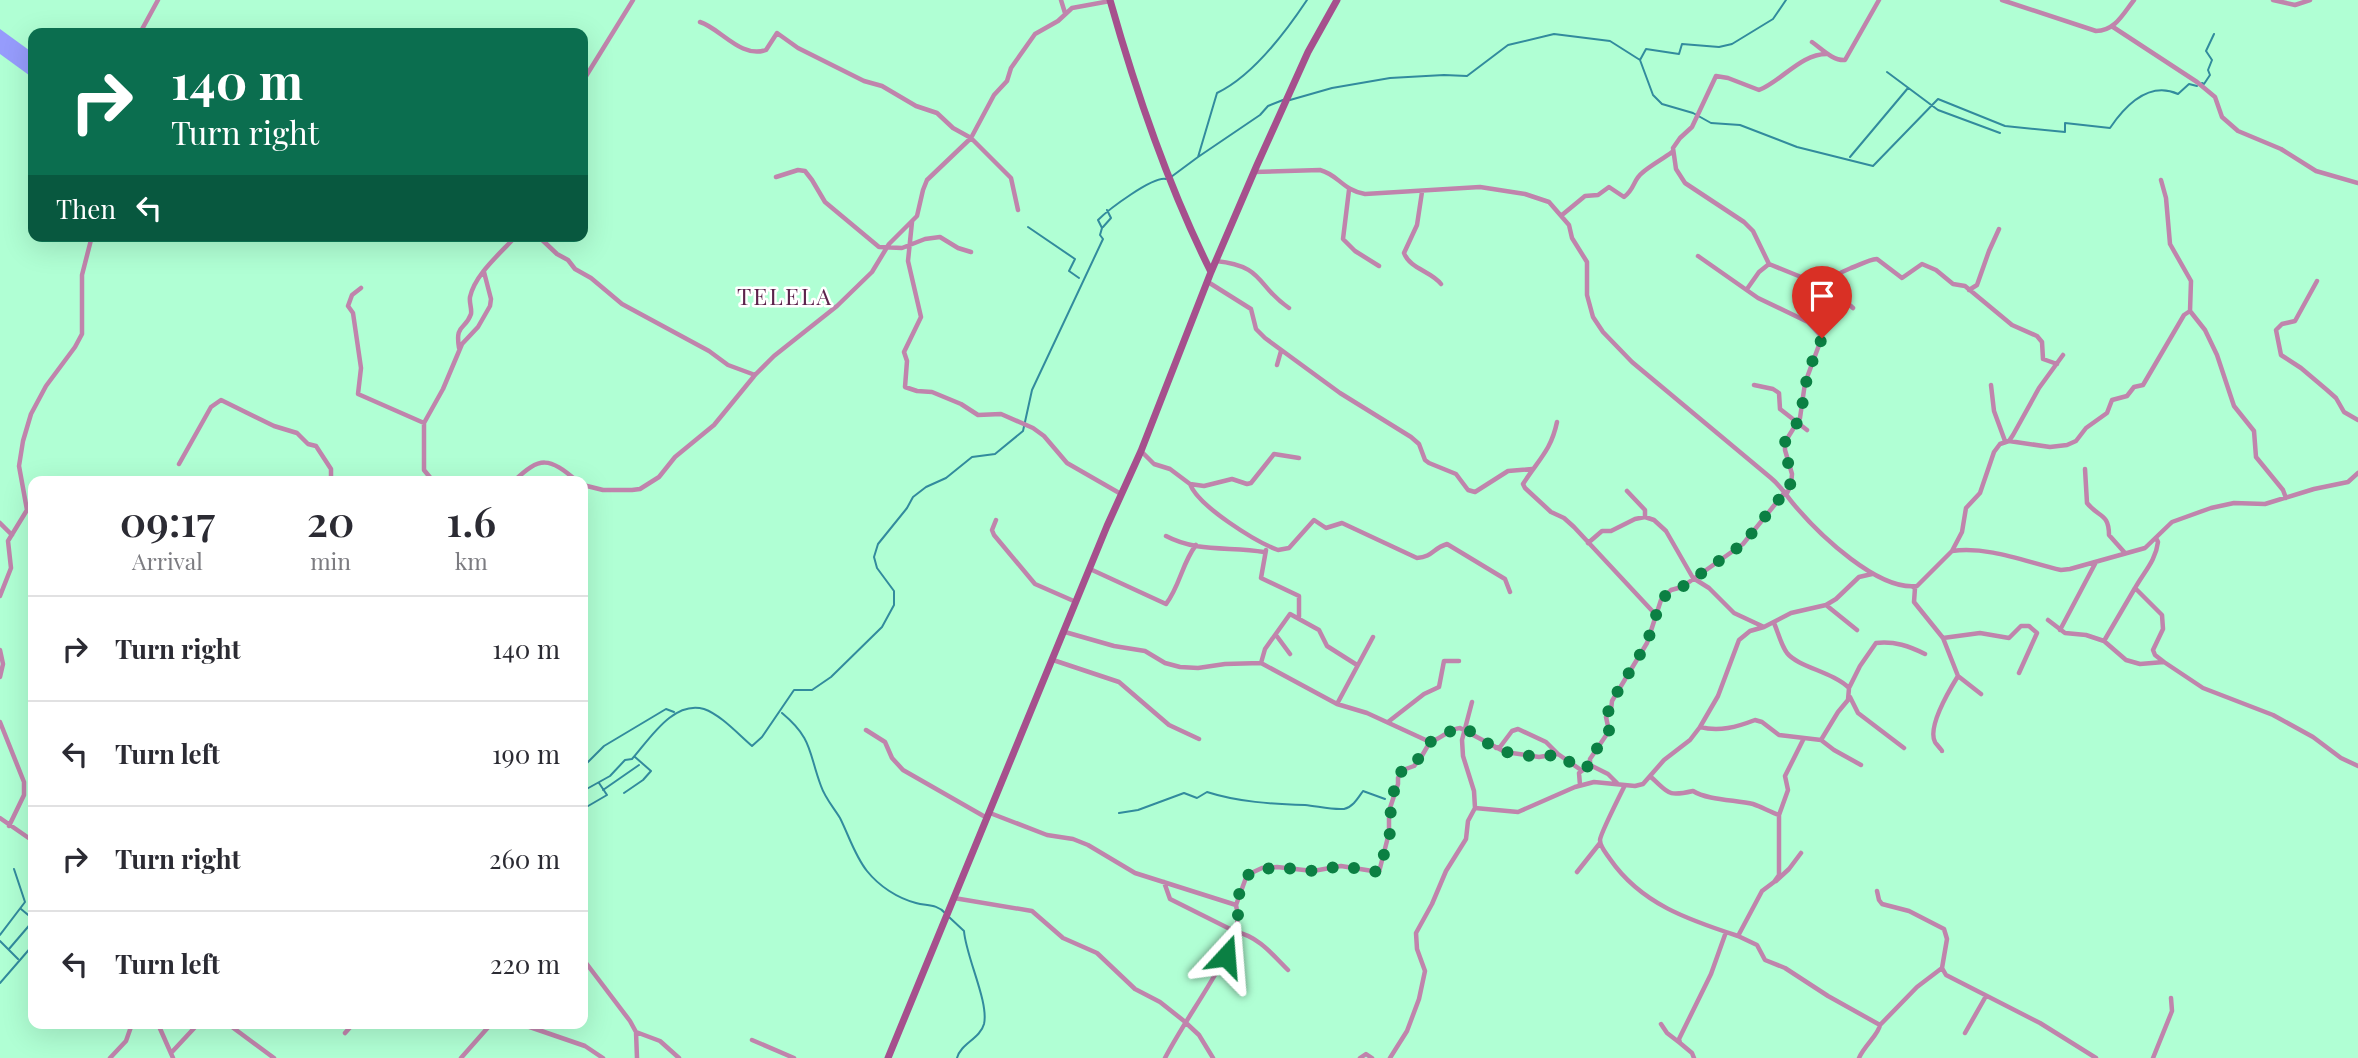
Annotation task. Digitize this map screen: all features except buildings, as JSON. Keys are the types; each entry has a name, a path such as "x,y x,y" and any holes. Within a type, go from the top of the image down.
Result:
{"street":[{"path":"143,28 158,0"},
{"path":"588,73 633,0"},
{"path":"1061,0 1065,13"},
{"path":"588,486 624,491 640,489 649,484 664,472 675,457 714,425 755,375 782,349 850,294 872,272 887,248 912,222 918,213 928,180 971,138 994,95 1007,81 1011,68 1035,34 1074,7 1092,6 1110,0 1127,61 1159,148 1211,272"},
{"path":"888,1058 1076,601 1141,452 1147,430 1211,272 1308,52 1336,0"},
{"path":"1812,41 1828,54 1841,61 1845,60 1879,0"},
{"path":"2002,0 2096,31 2113,27 2134,0"},
{"path":"2273,0 2295,5 2311,0"},
{"path":"700,22 708,25 727,41 758,52 765,51 777,33 798,48 864,81 882,86 916,106 937,113 953,128 971,138 1011,178 1018,210"},
{"path":"2113,27 2197,82 2215,97 2222,117 2238,131 2281,149 2316,171 2358,183"},
{"path":"1562,215 1585,196 1598,195 1609,187 1625,197 1633,191 1636,179 1672,152 1680,138 1692,127 1716,76 1759,90 1804,61 1828,54"},
{"path":"1672,152 1676,169 1685,183 1744,222 1758,239 1769,264 1823,286 1842,297 1853,308"},
{"path":"776,177 798,170 805,171 837,214 877,246 902,248 925,239 940,237 971,252"},
{"path":"1254,172 1320,170 1330,174 1349,190 1365,194 1384,195 1468,187 1497,189 1545,200 1562,215 1587,262 1587,295 1594,317 1603,332 1632,362 1771,478 1786,492 1799,511 1845,555 1897,585 1912,587 1927,578 1952,551 1962,532 1966,508 1980,494 1994,452 2007,441 2039,388 2063,355"},
{"path":"2161,180 2166,198 2170,244 2191,281 2190,311 2205,330 2217,355 2234,406 2254,431 2256,457 2283,490 2286,498"},
{"path":"1349,190 1343,239 1355,251 1379,266"},
{"path":"1422,192 1417,225 1404,253 1406,259 1432,274 1441,285"},
{"path":"912,222 912,244 908,261 921,317 904,352 907,361 905,387 932,392 961,404 978,415 1001,414 1033,428 1044,436 1068,463 1121,494"},
{"path":"1969,290 1977,285 1999,229"},
{"path":"28,503 19,466 23,441 31,414 46,386 82,334 82,275 90,242"},
{"path":"459,350 458,332 470,315 470,297 478,280 511,242"},
{"path":"544,242 556,254 568,260 575,270 597,282 622,304 709,351 728,365 755,375"},
{"path":"1590,765 1590,759 1610,729 1605,721 1612,701 1647,643 1666,594 1682,587 1743,544 1791,485 1792,474 1785,442 1798,421 1808,372 1822,338 1814,327 1804,320 1758,298 1699,256"},
{"path":"1804,320 1812,299 1838,272 1874,259 1884,263 1902,278 1922,264 1936,270 1953,284 1963,285 2012,325 2037,336 2042,342 2043,359 2057,364"},
{"path":"1216,261 1235,263 1255,273 1289,308"},
{"path":"1747,289 1759,272 1769,264"},
{"path":"429,476 424,470 424,423 443,389 459,350 478,327 490,306 491,299 484,272"},
{"path":"2317,281 2295,320 2282,324 2276,331 2278,351 2283,358 2301,368 2336,398 2344,412 2358,420"},
{"path":"1208,282 1251,309 1258,332 1281,351 1411,437 1419,444 1429,463 1456,474 1468,490 1475,492 1508,471 1532,469"},
{"path":"361,288 352,295 348,306 353,313 360,368 358,394 424,423"},
{"path":"2007,441 2062,447 2076,441 2085,428 2107,413 2112,400 2127,396 2134,387 2143,385 2184,314 2190,311"},
{"path":"1277,365 1281,351"},
{"path":"1754,385 1779,393 1780,409 1807,430"},
{"path":"1991,385 1994,411 2007,441"},
{"path":"179,464 211,407 221,400 294,432 308,444 316,446 331,469 331,476"},
{"path":"1557,422 1547,453 1532,469 1523,484 1524,488 1551,512 1564,518 1656,615"},
{"path":"1141,452 1154,464 1170,468 1190,484 1194,492 1212,508 1269,547 1278,550 1289,548 1314,520 1326,528 1342,523 1417,558 1427,557 1447,544 1505,579 1510,592"},
{"path":"1190,484 1204,486 1232,480 1247,484 1258,477 1272,455 1299,458"},
{"path":"520,476 534,464 544,462 570,476"},
{"path":"2085,469 2087,503 2105,517 2109,524 2109,535 2125,553"},
{"path":"1952,551 1993,553 2061,570 2145,548 2172,522 2211,508 2234,503 2256,505 2286,498 2348,482 2358,473"},
{"path":"1627,491 1645,510 1645,517"},
{"path":"0,596 10,575 8,544 28,514"},
{"path":"1588,543 1602,531 1611,531 1635,519 1645,517 1654,520 1666,531 1693,578 1709,588 1734,613 1764,627"},
{"path":"996,520 992,530 994,535 1035,584 1076,601"},
{"path":"0,523 12,535"},
{"path":"1166,536 1176,541 1226,550 1265,552"},
{"path":"2105,641 2151,564 2157,549 2156,538"},
{"path":"1090,569 1167,604 1184,562 1196,545"},
{"path":"1269,547 1265,552 1262,579 1299,596 1299,618"},
{"path":"2060,630 2096,562"},
{"path":"1475,808 1518,812 1580,785 1594,782 1643,784 1664,760 1690,740 1700,727 1718,696 1739,640 1750,631 1774,623 1791,613 1826,605 1859,577 1873,573"},
{"path":"1912,587 1915,588 1914,602 1943,638 1958,676 1981,694"},
{"path":"2135,588 2162,615 2163,629 2153,650 2155,655 2203,688 2273,715 2358,766"},
{"path":"1826,605 1857,630"},
{"path":"1261,663 1265,649 1288,615 1319,630 1327,646 1357,665"},
{"path":"2048,620 2060,630 2105,641 2126,660 2149,664 2164,662"},
{"path":"1774,623 1790,657 1833,676 1849,688"},
{"path":"1943,638 1980,633 2008,638 2021,626 2029,626 2037,633 2019,673"},
{"path":"1065,632 1114,646 1145,651 1165,663 1180,667 1261,663 1337,704 1388,722 1430,742 1440,739 1453,729 1465,729 1505,752 1539,757 1558,754"},
{"path":"1276,635 1290,654"},
{"path":"1337,704 1373,636"},
{"path":"1904,748 1858,713 1849,688 1876,643 1898,643 1925,654"},
{"path":"0,650 3,664 0,677"},
{"path":"1053,660 1119,682 1167,724 1199,738"},
{"path":"1388,722 1424,694 1439,687 1444,661 1459,661"},
{"path":"1942,751 1935,742 1934,726 1958,676"},
{"path":"1821,740 1850,696"},
{"path":"1390,1058 1406,1031 1419,999 1425,971 1417,949 1416,933 1465,839 1468,821 1475,808 1462,740 1472,702"},
{"path":"1700,727 1710,730 1731,729 1755,720 1779,735 1821,740 1861,765"},
{"path":"0,722 24,782 24,795 9,826"},
{"path":"1496,748 1518,729 1546,742 1581,770"},
{"path":"866,730 885,742 895,763 903,770 989,816 1048,835 1081,842 1119,861 1135,873 1236,905"},
{"path":"1774,882 1780,869 1779,815 1788,790 1785,776 1804,738"},
{"path":"1166,1058 1184,1021 1197,1007 1215,970 1226,956 1236,932 1236,905 1247,876 1262,868 1313,871 1341,866 1379,872 1390,833 1389,811 1398,778 1403,770 1420,759 1430,742"},
{"path":"1580,785 1578,777 1581,770 1590,765"},
{"path":"1590,765 1608,774 1617,784"},
{"path":"1651,777 1669,794 1682,795 1693,791 1704,797 1751,804 1779,815"},
{"path":"1577,873 1600,842 1625,785"},
{"path":"0,818 28,837"},
{"path":"1600,842 1616,868 1652,901 1679,916 1710,924 1757,945 1765,960 1785,968 1880,1025"},
{"path":"1738,936 1762,891 1789,869 1801,853"},
{"path":"1164,882 1170,899 1265,946 1288,970"},
{"path":"1859,1058 1880,1030 1880,1025 1917,987 1941,968 1947,939 1944,929 1909,911 1882,904 1877,891"},
{"path":"954,898 1032,911 1063,938 1097,953 1135,989 1160,1002 1184,1021 1199,1035 1213,1058"},
{"path":"1680,1043 1681,1032 1707,983 1726,932"},
{"path":"588,966 636,1032 637,1058"},
{"path":"1941,968 1946,975 2040,1023 2096,1058"},
{"path":"1965,1033 1986,996"},
{"path":"2154,1058 2172,1011 2171,998"},
{"path":"1661,1024 1694,1058"},
{"path":"110,1058 126,1041 130,1029"},
{"path":"160,1029 172,1055 194,1029"},
{"path":"235,1029 274,1058"},
{"path":"345,1033 349,1029"},
{"path":"461,1058 487,1029"},
{"path":"536,1029 585,1046 603,1058"},
{"path":"636,1032 660,1041 679,1058"},
{"path":"752,1040 794,1058"},
{"path":"1360,1058 1366,1054 1372,1058"}],"shaded area":[{"path":"0,29 28,49 28,74 0,54"}],"waterway":[{"path":"1171,177 1198,157 1217,93 1255,65 1289,26 1307,0"},
{"path":"1290,100 1332,88 1390,78 1467,76 1508,45 1554,34 1610,41 1640,60 1646,49 1679,54 1682,44 1719,47 1732,44 1773,19 1786,0"},
{"path":"2202,83 2204,84 2210,75 2208,70 2212,60 2206,51 2214,34"},
{"path":"1640,60 1653,95 1662,104 1693,113 1711,123 1740,125 1797,147 1873,166 1938,99 2005,126 2065,132 2065,123 2110,128 2130,104 2148,93 2167,91 2178,94 2189,84 2197,86"},
{"path":"1887,72 1938,110 2000,133"},
{"path":"1850,157 1908,88"},
{"path":"1198,157 1260,115 1268,106 1283,100"},
{"path":"588,788 610,776 625,760 632,759 654,732 682,710 693,708 710,712 752,746 762,737 794,690 812,690 831,677 882,627 894,605 894,591 877,568 874,557 878,544 913,497 926,487 946,478 972,457 995,454 1023,431 1032,390 1103,239 1098,220 1142,188 1160,179 1166,179"},
{"path":"1103,227 1111,218 1107,210"},
{"path":"1028,227 1075,259 1069,271 1079,278"},
{"path":"588,762 604,746 666,709 674,712"},
{"path":"782,713 805,738 827,799 840,818 867,871 895,895 935,907 945,913"},
{"path":"624,793 651,771 635,757"},
{"path":"603,790 639,765"},
{"path":"588,806 607,795 599,783"},
{"path":"1119,813 1138,810 1184,793 1197,798 1207,792 1255,802 1339,809 1350,806 1363,791 1385,799"},
{"path":"0,935 25,902 14,869"},
{"path":"21,909 28,915"},
{"path":"949,917 964,931 985,1015 982,1029 962,1048 957,1058"},
{"path":"9,949 28,927"},
{"path":"0,941 18,959"},
{"path":"0,983 28,951"}],"district":[{"name":"TELELA","path":"785,297"}],"route":[{"path":"1226,956 1236,932 1236,905 1241,888 1253,871 1277,867 1313,871 1341,866 1379,872 1390,833 1389,811 1399,773 1414,765 1430,742 1440,739 1453,729 1460,728 1470,732 1505,752 1539,757 1558,754 1581,770 1590,765 1590,759 1610,729 1605,721 1612,701 1647,643 1661,600 1671,590 1682,587 1743,544 1771,508 1787,493 1792,474 1784,446 1787,436 1800,418 1808,372 1822,338"}]}
